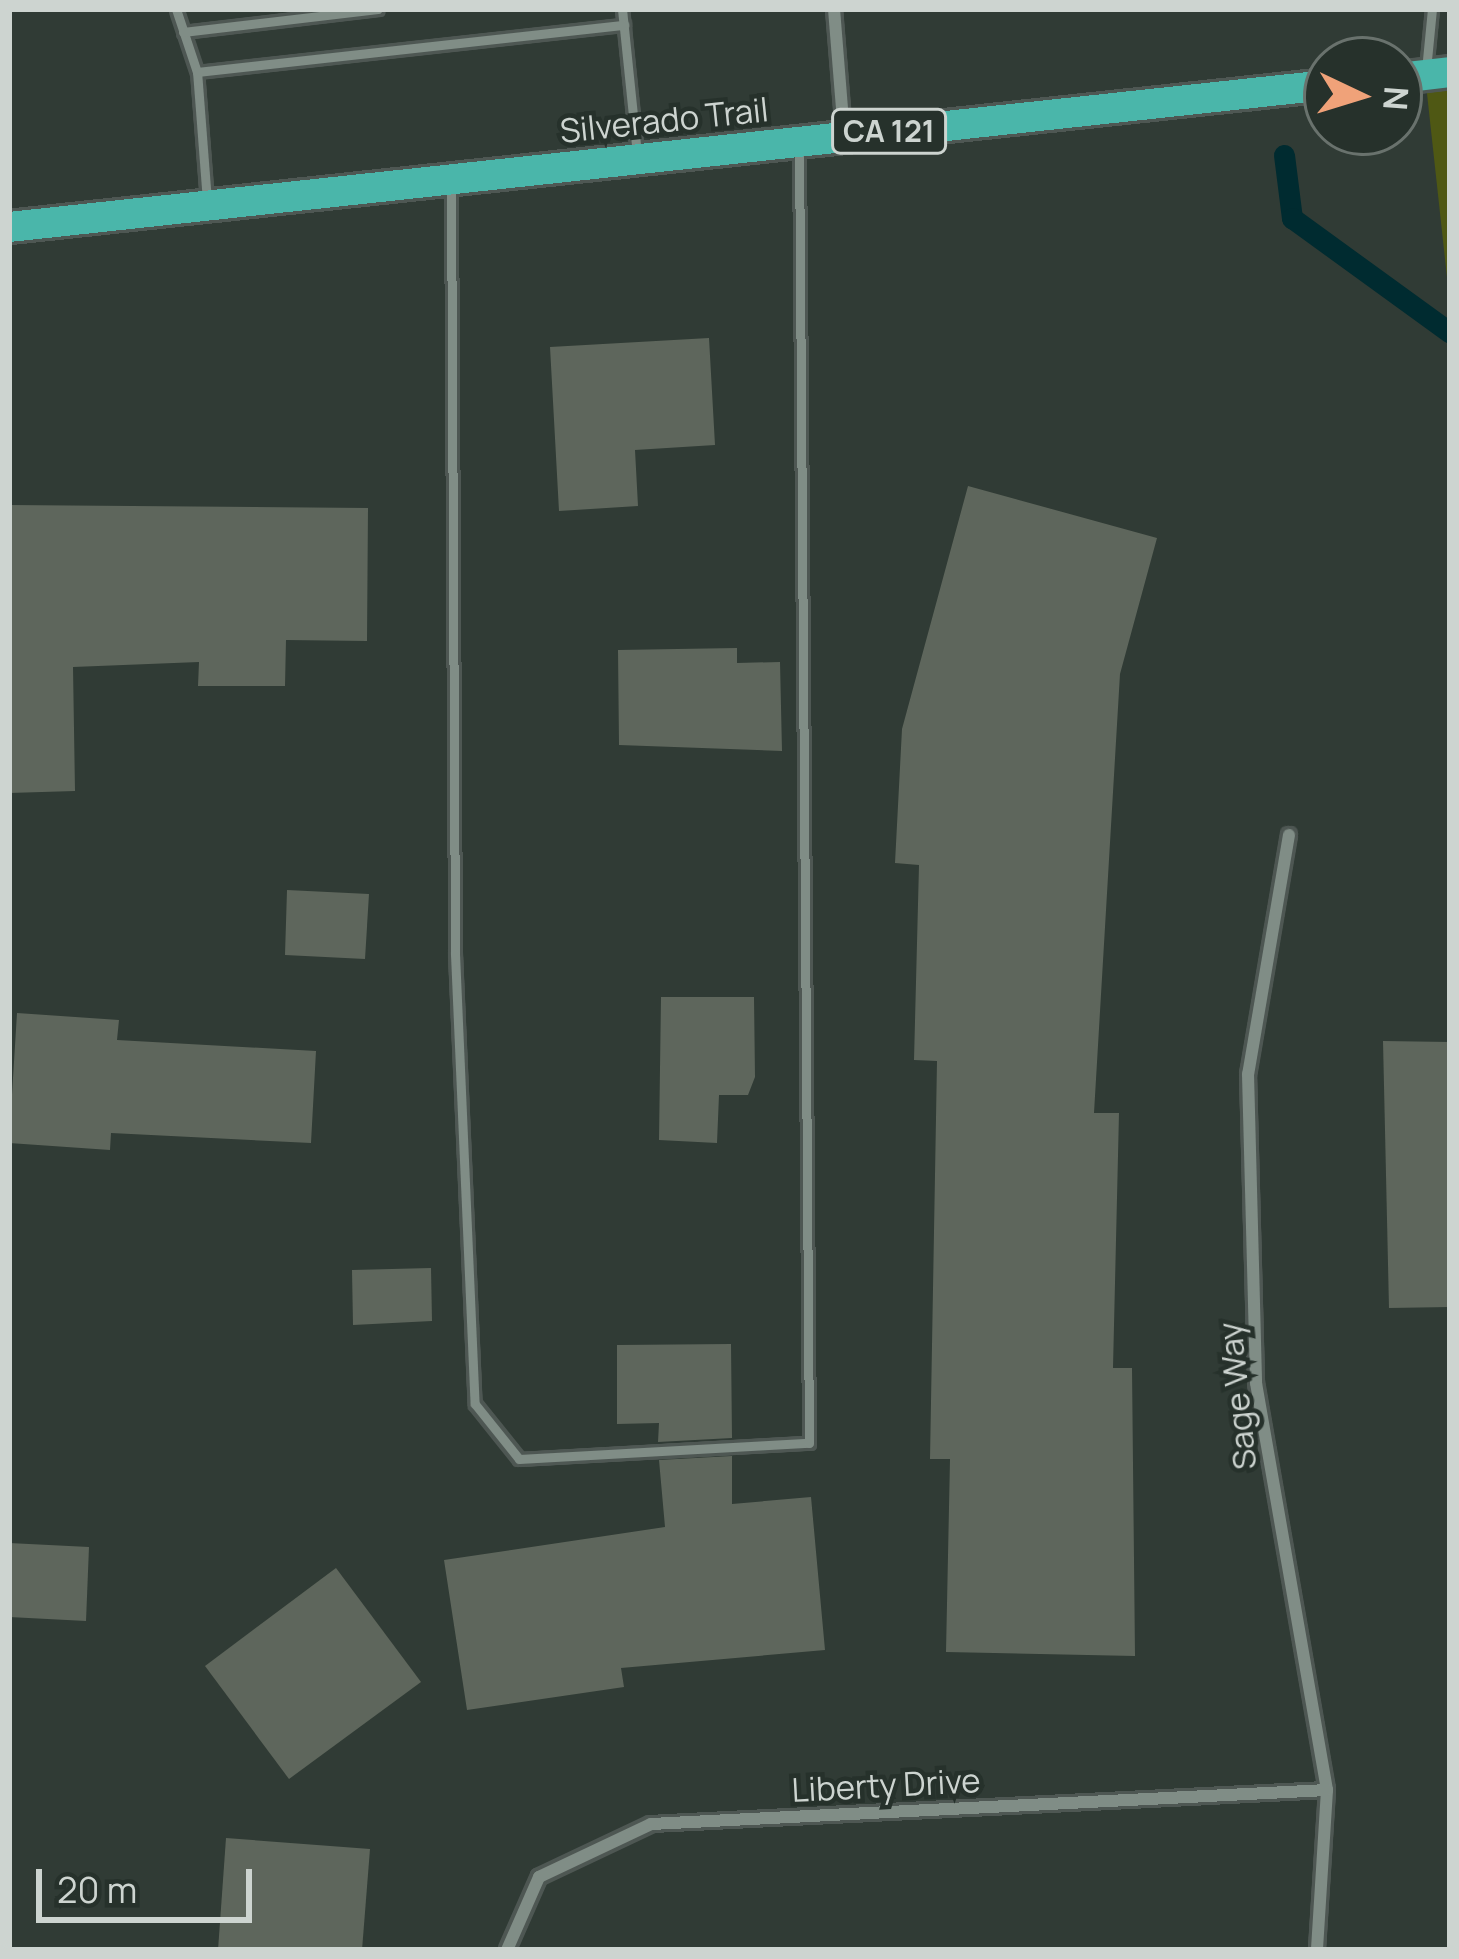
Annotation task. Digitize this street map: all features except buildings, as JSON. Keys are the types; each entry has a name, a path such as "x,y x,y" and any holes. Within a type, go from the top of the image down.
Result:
{"main road":[{"name":"Silverado Trail","path":"9,227 1303,88"}],"street":[{"path":"834,9 844,135"},
{"name":"Sage Way","path":"1289,836 1248,1074 1256,1383 1327,1790 1316,1950"},
{"name":"Liberty Drive","path":"508,1950 539,1877 651,1824 1327,1790"}],"lane":[{"path":"176,9 197,72 207,205"},
{"path":"183,32 378,9"},
{"path":"622,9 638,159"},
{"path":"1425,75 1432,9"},
{"path":"197,72 624,25"},
{"path":"451,177 455,954 475,1404 519,1459 648,1460 809,1443 799,142"}],"green space":[{"path":"1450,72 1450,305 1425,75"}],"waterway":[{"path":"1284,155 1292,218 1450,333"}]}
